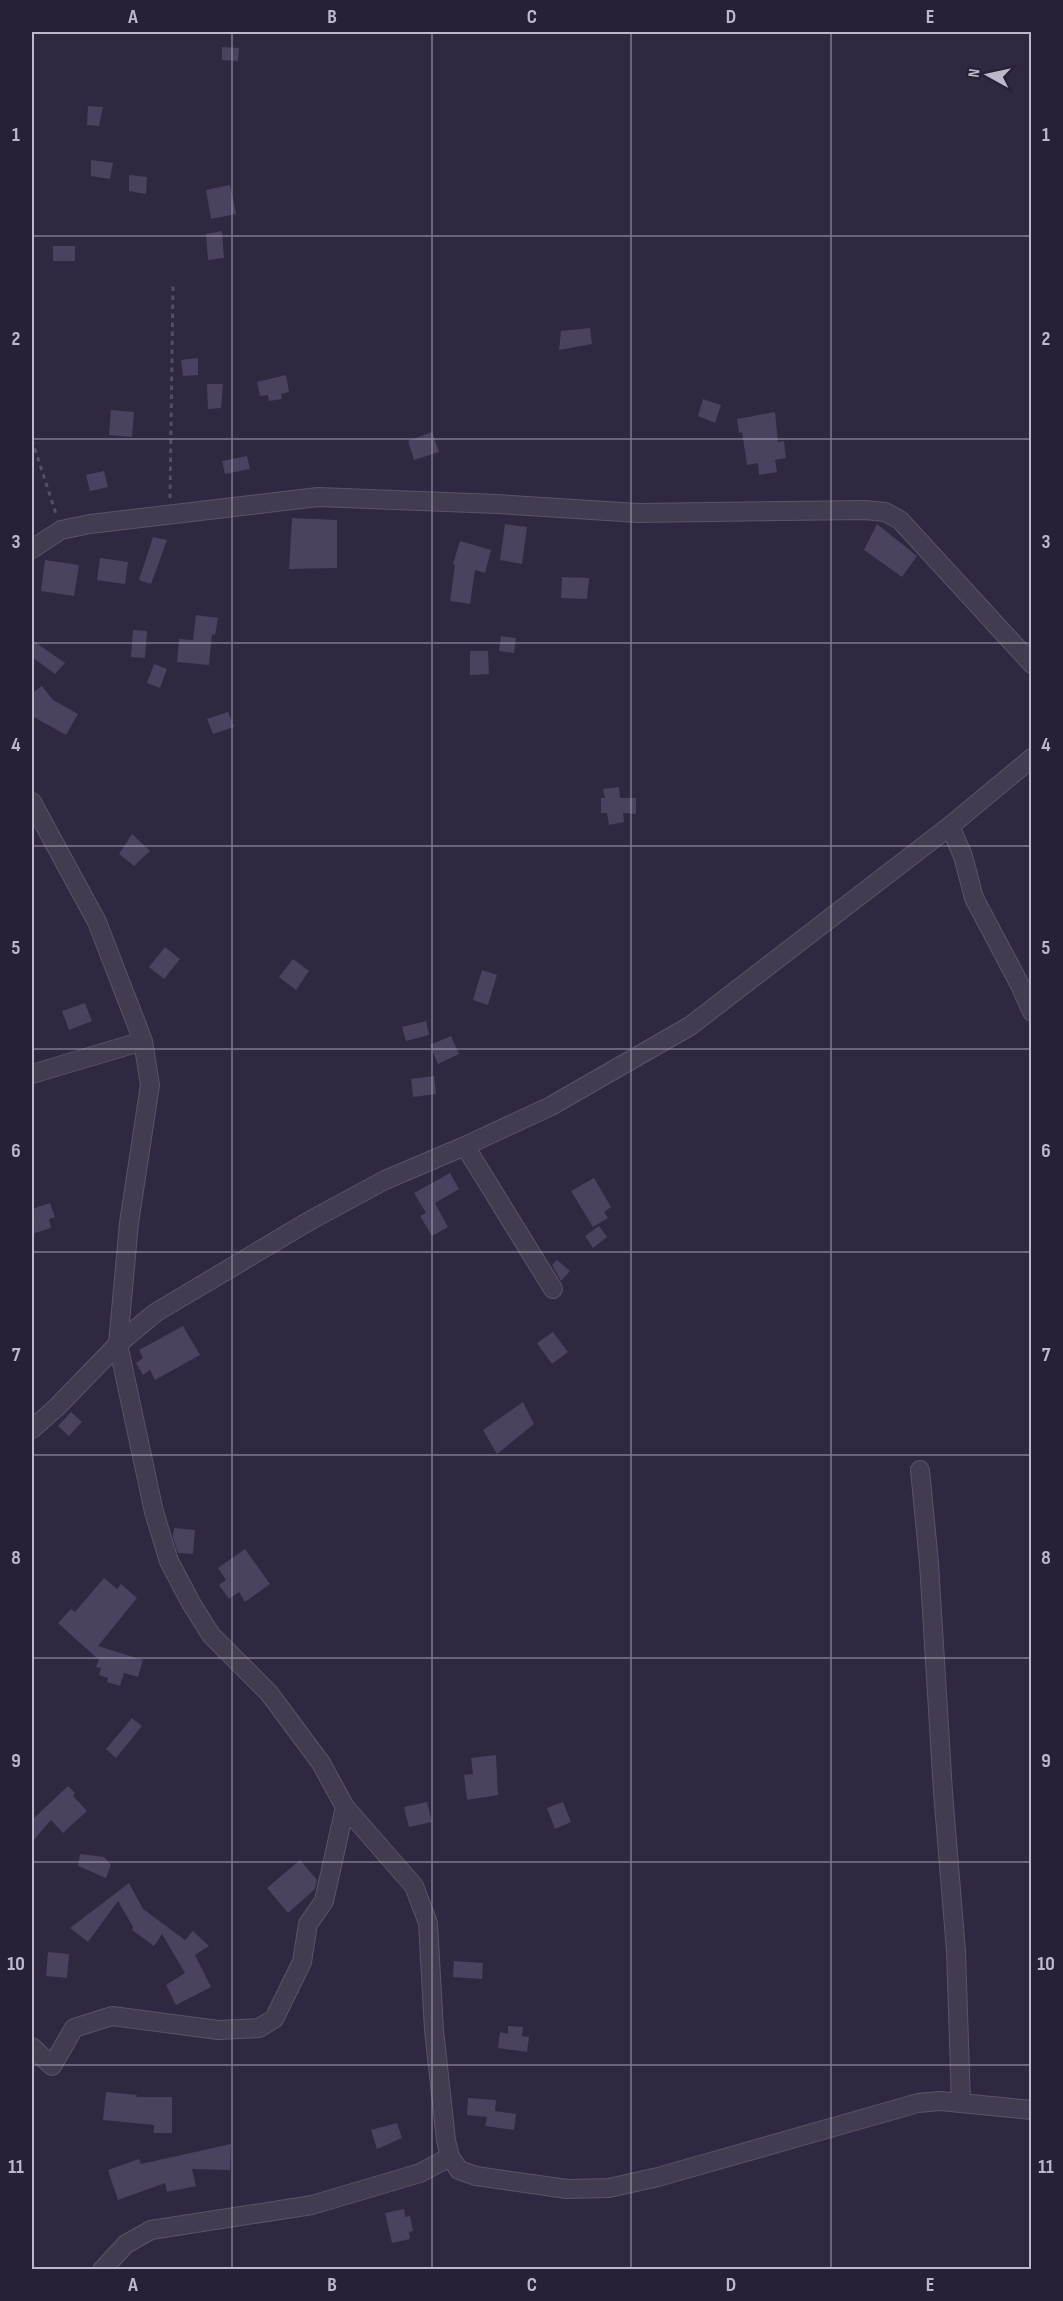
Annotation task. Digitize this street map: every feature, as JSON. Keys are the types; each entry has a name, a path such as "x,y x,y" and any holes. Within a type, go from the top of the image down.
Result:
{"street":[{"path":"32,549 61,530 90,524 318,497 497,504 638,513 834,509 885,512 900,520 1032,664"},
{"path":"32,1429 57,1407 118,1344 155,1313 311,1220 385,1180 552,1106 690,1026 950,826 1032,758"},
{"path":"32,802 97,922 143,1041 150,1085 129,1223 118,1344 154,1512 169,1561 211,1635 269,1694 321,1763 345,1807 414,1886 428,1923 434,2030 446,2140 450,2157 459,2170 476,2176 567,2189 609,2188 918,2103 940,2101 1032,2110"},
{"path":"950,826 963,856 974,898 1032,1012"},
{"path":"32,1074 143,1041"},
{"path":"465,1146 553,1289"},
{"path":"921,1470 956,1951 961,2103"},
{"path":"32,2047 52,2066 74,2028 112,2016 218,2030 259,2028 274,2019 302,1962 308,1924 324,1901 345,1807"},
{"path":"102,2270 126,2244 151,2230 312,2205 420,2174 450,2157"}],"path":[{"path":"169,514 173,285"},
{"path":"32,440 61,530"}],"building":[{"path":"222,47 239,48 238,61 222,60"},
{"path":"88,106 103,107 99,126 87,125"},
{"path":"91,160 113,163 110,179 91,176"},
{"path":"129,175 147,177 146,194 129,191"},
{"path":"230,185 236,214 211,219 206,190"},
{"path":"222,231 224,258 208,260 206,234"},
{"path":"53,246 75,246 75,261 53,261"},
{"path":"590,328 592,344 559,350 561,331"},
{"path":"198,358 198,375 183,376 181,360"},
{"path":"286,375 289,392 281,394 282,399 269,401 268,395 260,396 257,382"},
{"path":"207,384 223,384 221,408 208,409"},
{"path":"703,399 721,405 715,423 698,416"},
{"path":"111,410 134,412 132,437 109,435"},
{"path":"775,412 778,442 784,441 786,458 775,460 777,472 759,475 758,463 747,465 742,432 739,433 737,419"},
{"path":"432,432 439,452 414,460 408,441"},
{"path":"247,456 250,469 225,474 222,461"},
{"path":"104,471 108,487 90,491 86,475"},
{"path":"292,518 337,520 337,568 289,569"},
{"path":"505,524 527,527 522,564 500,560"},
{"path":"877,524 917,556 902,577 864,550"},
{"path":"153,537 167,540 151,584 139,580"},
{"path":"460,541 491,550 485,573 475,570 470,604 450,601 455,565 453,564"},
{"path":"100,558 128,562 125,584 97,580"},
{"path":"45,560 79,565 74,596 41,591"},
{"path":"562,577 589,578 587,599 561,598"},
{"path":"196,615 218,618 215,635 212,634 209,665 177,662 179,639 193,640"},
{"path":"133,630 147,631 145,658 131,657"},
{"path":"501,636 516,638 514,653 499,651"},
{"path":"32,640 65,663 55,674 32,657"},
{"path":"470,651 488,651 489,674 470,675"},
{"path":"154,664 167,669 160,688 147,683"},
{"path":"42,686 53,700 78,714 66,735 32,716 32,693"},
{"path":"228,712 234,727 213,734 207,719"},
{"path":"619,787 620,798 636,798 636,814 623,813 624,822 609,825 607,813 601,813 601,798 605,798 603,789"},
{"path":"132,834 150,851 134,866 119,854"},
{"path":"165,947 180,959 164,979 149,967"},
{"path":"293,959 309,971 296,990 279,977"},
{"path":"482,970 497,975 488,1005 473,1000"},
{"path":"85,1003 92,1021 69,1030 62,1011"},
{"path":"426,1021 429,1035 406,1041 402,1027"},
{"path":"451,1036 459,1054 438,1064 430,1045"},
{"path":"434,1076 436,1094 413,1097 411,1079"},
{"path":"450,1173 459,1189 435,1203 448,1227 432,1236 420,1216 426,1213 414,1193"},
{"path":"594,1178 611,1207 604,1212 608,1218 593,1227 571,1191"},
{"path":"50,1203 55,1217 49,1219 51,1228 32,1234 32,1209"},
{"path":"599,1226 607,1237 593,1248 585,1236"},
{"path":"557,1260 570,1271 561,1281 552,1265"},
{"path":"183,1326 200,1355 155,1380 150,1370 143,1375 136,1363 143,1358 139,1350"},
{"path":"553,1332 568,1352 552,1364 537,1343"},
{"path":"523,1402 534,1424 497,1454 483,1430"},
{"path":"71,1412 82,1422 69,1436 58,1426"},
{"path":"174,1528 195,1530 193,1554 178,1553 173,1537"},
{"path":"245,1549 270,1584 245,1602 239,1592 229,1599 219,1585 226,1580 218,1568"},
{"path":"104,1578 117,1589 121,1584 137,1598 98,1646 143,1660 138,1677 124,1673 120,1686 107,1682 108,1678 99,1675 101,1668 96,1667 99,1660 58,1623 71,1609 75,1612"},
{"path":"132,1718 142,1726 116,1758 106,1749"},
{"path":"496,1755 498,1795 467,1800 464,1775 473,1774 471,1758"},
{"path":"68,1786 75,1793 73,1796 87,1811 63,1833 51,1820 32,1842 32,1820"},
{"path":"427,1802 432,1822 409,1827 404,1807"},
{"path":"563,1802 571,1822 555,1829 547,1808"},
{"path":"80,1854 104,1857 111,1865 106,1878 78,1866"},
{"path":"300,1860 317,1880 315,1889 288,1913 267,1888"},
{"path":"129,1883 143,1909 185,1940 193,1931 209,1946 195,1955 211,1987 176,2005 166,1985 185,1973 162,1934 154,1946 132,1930 133,1927 118,1901 88,1942 70,1928"},
{"path":"48,1952 69,1954 67,1978 46,1976"},
{"path":"454,1961 483,1963 482,1979 453,1977"},
{"path":"508,2026 523,2027 522,2036 529,2037 527,2052 498,2048 500,2032 508,2034"},
{"path":"106,2092 137,2095 136,2097 172,2097 172,2133 154,2133 154,2125 103,2120"},
{"path":"468,2098 496,2100 495,2111 516,2114 514,2130 485,2126 487,2117 467,2115"},
{"path":"397,2123 402,2138 377,2149 371,2130"},
{"path":"231,2144 230,2170 192,2169 196,2186 167,2192 165,2183 118,2200 108,2170 139,2159 141,2164"},
{"path":"404,2209 405,2217 410,2216 413,2231 409,2232 410,2239 392,2243 385,2213"}]}
